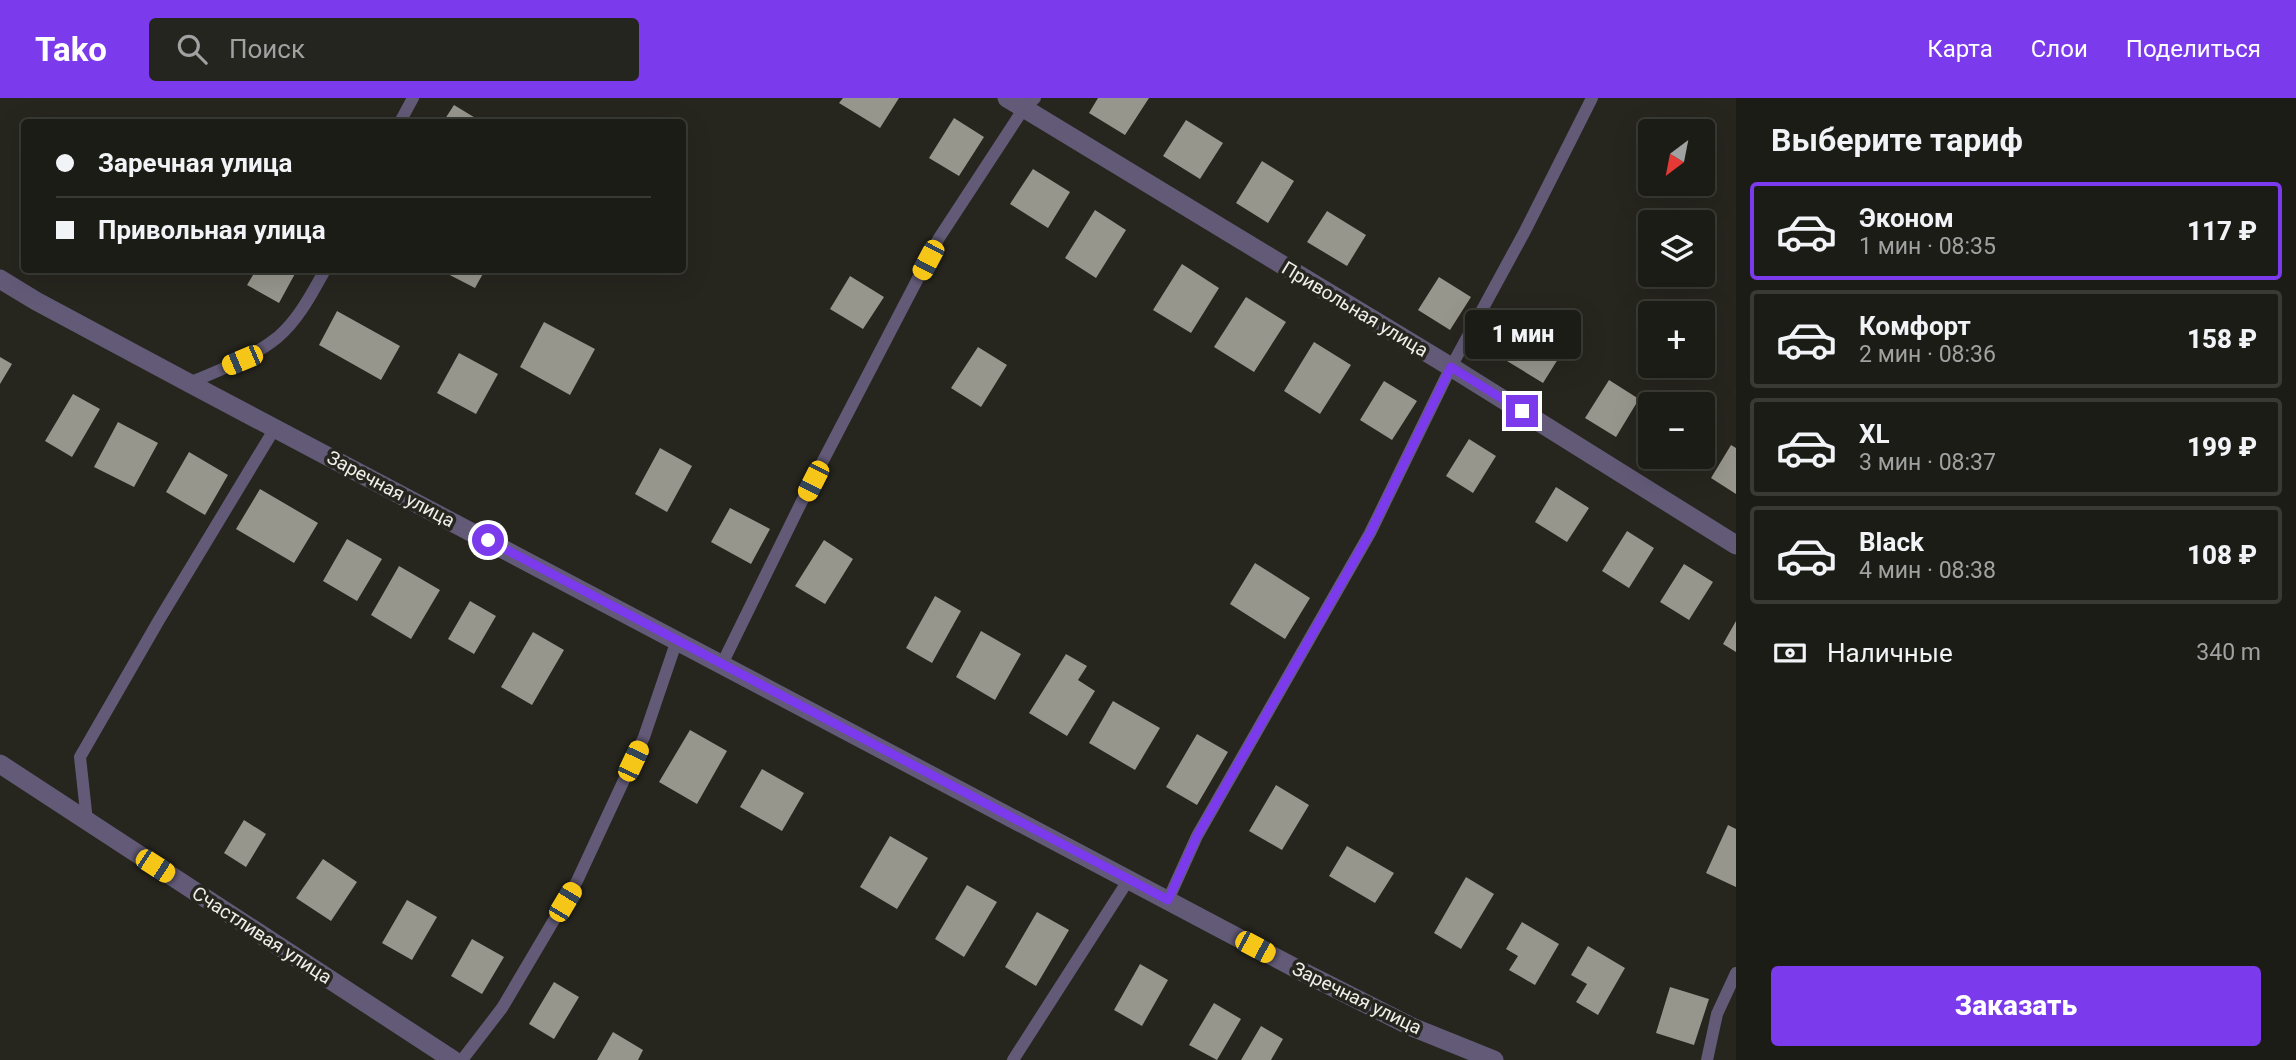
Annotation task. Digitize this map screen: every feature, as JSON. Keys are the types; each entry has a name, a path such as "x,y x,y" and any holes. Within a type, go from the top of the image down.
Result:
{"street":[{"name":"Привольная улица","path":"1007,98 1030,103 1736,545"},
{"name":"Заречная улица","path":"0,279 189,383 1299,970 1412,1027 1494,1060"},
{"name":"Счастливая улица","path":"0,764 453,1060"}],"lane":[{"path":"402,119 414,98"},
{"path":"1168,900 1197,836 1370,533 1451,367 1525,231 1592,98"},
{"path":"722,664 801,503 939,238 1030,103"},
{"path":"189,383 242,360 279,336 305,306 323,273"},
{"path":"86,821 80,757 275,428"},
{"path":"462,1060 502,1008 577,881 644,737 677,640"},
{"path":"1013,1060 1129,879"},
{"path":"1707,1060 1717,1014 1736,973"}],"building":[{"path":"843,98 899,98 880,128 839,103"},
{"path":"1098,98 1149,98 1125,135 1089,113"},
{"path":"454,105 477,119 445,119"},
{"path":"954,118 984,137 959,176 929,158"},
{"path":"1186,120 1223,143 1200,179 1163,156"},
{"path":"1262,161 1294,181 1268,223 1236,203"},
{"path":"1033,169 1070,192 1048,228 1010,204"},
{"path":"1095,210 1126,230 1096,278 1065,258"},
{"path":"1327,211 1366,235 1347,266 1307,242"},
{"path":"1182,264 1219,288 1191,333 1153,310"},
{"path":"254,273 295,273 279,303 247,285"},
{"path":"446,273 483,273 475,288"},
{"path":"850,276 884,297 863,329 830,309"},
{"path":"1439,277 1471,297 1450,330 1418,310"},
{"path":"1246,297 1286,322 1254,372 1214,347"},
{"path":"337,311 400,346 381,380 319,345"},
{"path":"1534,318 1570,340 1543,383 1507,361"},
{"path":"544,322 595,349 570,395 520,367"},
{"path":"1314,342 1351,365 1320,414 1284,391"},
{"path":"978,347 1007,365 981,407 951,388"},
{"path":"459,353 498,374 476,414 437,393"},
{"path":"0,357 12,364 0,384"},
{"path":"1609,380 1638,398 1616,437 1585,418"},
{"path":"1384,381 1417,401 1392,440 1360,420"},
{"path":"73,394 100,409 72,457 45,441"},
{"path":"118,422 158,443 134,487 94,467"},
{"path":"1469,439 1496,456 1473,493 1446,476"},
{"path":"1731,445 1736,448 1736,494 1711,478"},
{"path":"660,448 692,466 667,512 635,494"},
{"path":"189,452 228,475 205,515 166,492"},
{"path":"1556,487 1589,508 1567,542 1535,522"},
{"path":"260,489 318,523 294,563 236,529"},
{"path":"730,508 770,529 751,564 711,542"},
{"path":"1627,531 1654,548 1629,588 1602,571"},
{"path":"347,539 382,559 357,601 323,581"},
{"path":"824,540 853,559 825,604 795,586"},
{"path":"1255,563 1310,598 1285,639 1230,604"},
{"path":"1684,564 1713,582 1689,620 1660,602"},
{"path":"399,566 440,590 411,639 371,615"},
{"path":"935,596 961,611 932,663 906,648"},
{"path":"470,601 496,616 474,654 448,639"},
{"path":"1736,621 1736,652 1723,644"},
{"path":"981,631 1021,654 995,700 956,677"},
{"path":"533,632 564,650 532,705 501,687"},
{"path":"1066,654 1087,666 1078,680 1095,691 1067,736 1029,713"},
{"path":"1113,701 1160,728 1135,770 1089,743"},
{"path":"690,730 727,751 697,804 659,782"},
{"path":"1197,734 1228,752 1197,805 1166,787"},
{"path":"762,769 804,793 782,831 740,807"},
{"path":"1276,785 1309,805 1282,850 1249,831"},
{"path":"244,820 266,834 246,867 224,853"},
{"path":"1728,825 1736,829 1736,887 1706,873"},
{"path":"890,836 928,858 897,909 860,887"},
{"path":"1347,846 1394,873 1375,903 1329,876"},
{"path":"323,859 357,882 331,921 296,898"},
{"path":"1466,877 1494,894 1461,949 1434,933"},
{"path":"967,885 997,902 964,957 935,939"},
{"path":"407,900 437,917 412,960 382,943"},
{"path":"1037,912 1069,930 1036,986 1005,967"},
{"path":"1522,922 1559,944 1535,985 1509,970 1518,956 1506,949"},
{"path":"472,939 504,957 482,994 451,976"},
{"path":"1588,946 1625,968 1598,1015 1576,1002 1587,984 1571,975"},
{"path":"1140,964 1168,980 1142,1026 1114,1010"},
{"path":"554,982 579,997 554,1039 529,1024"},
{"path":"1670,987 1709,999 1694,1045 1656,1033"},
{"path":"1214,1003 1241,1019 1217,1060 1189,1045"},
{"path":"1261,1026 1283,1039 1271,1060 1241,1060"},
{"path":"613,1032 643,1050 638,1060 597,1060"}],"route":[{"path":"488,540 1168,900 1197,836 1370,533 1451,367 1522,411"}]}
